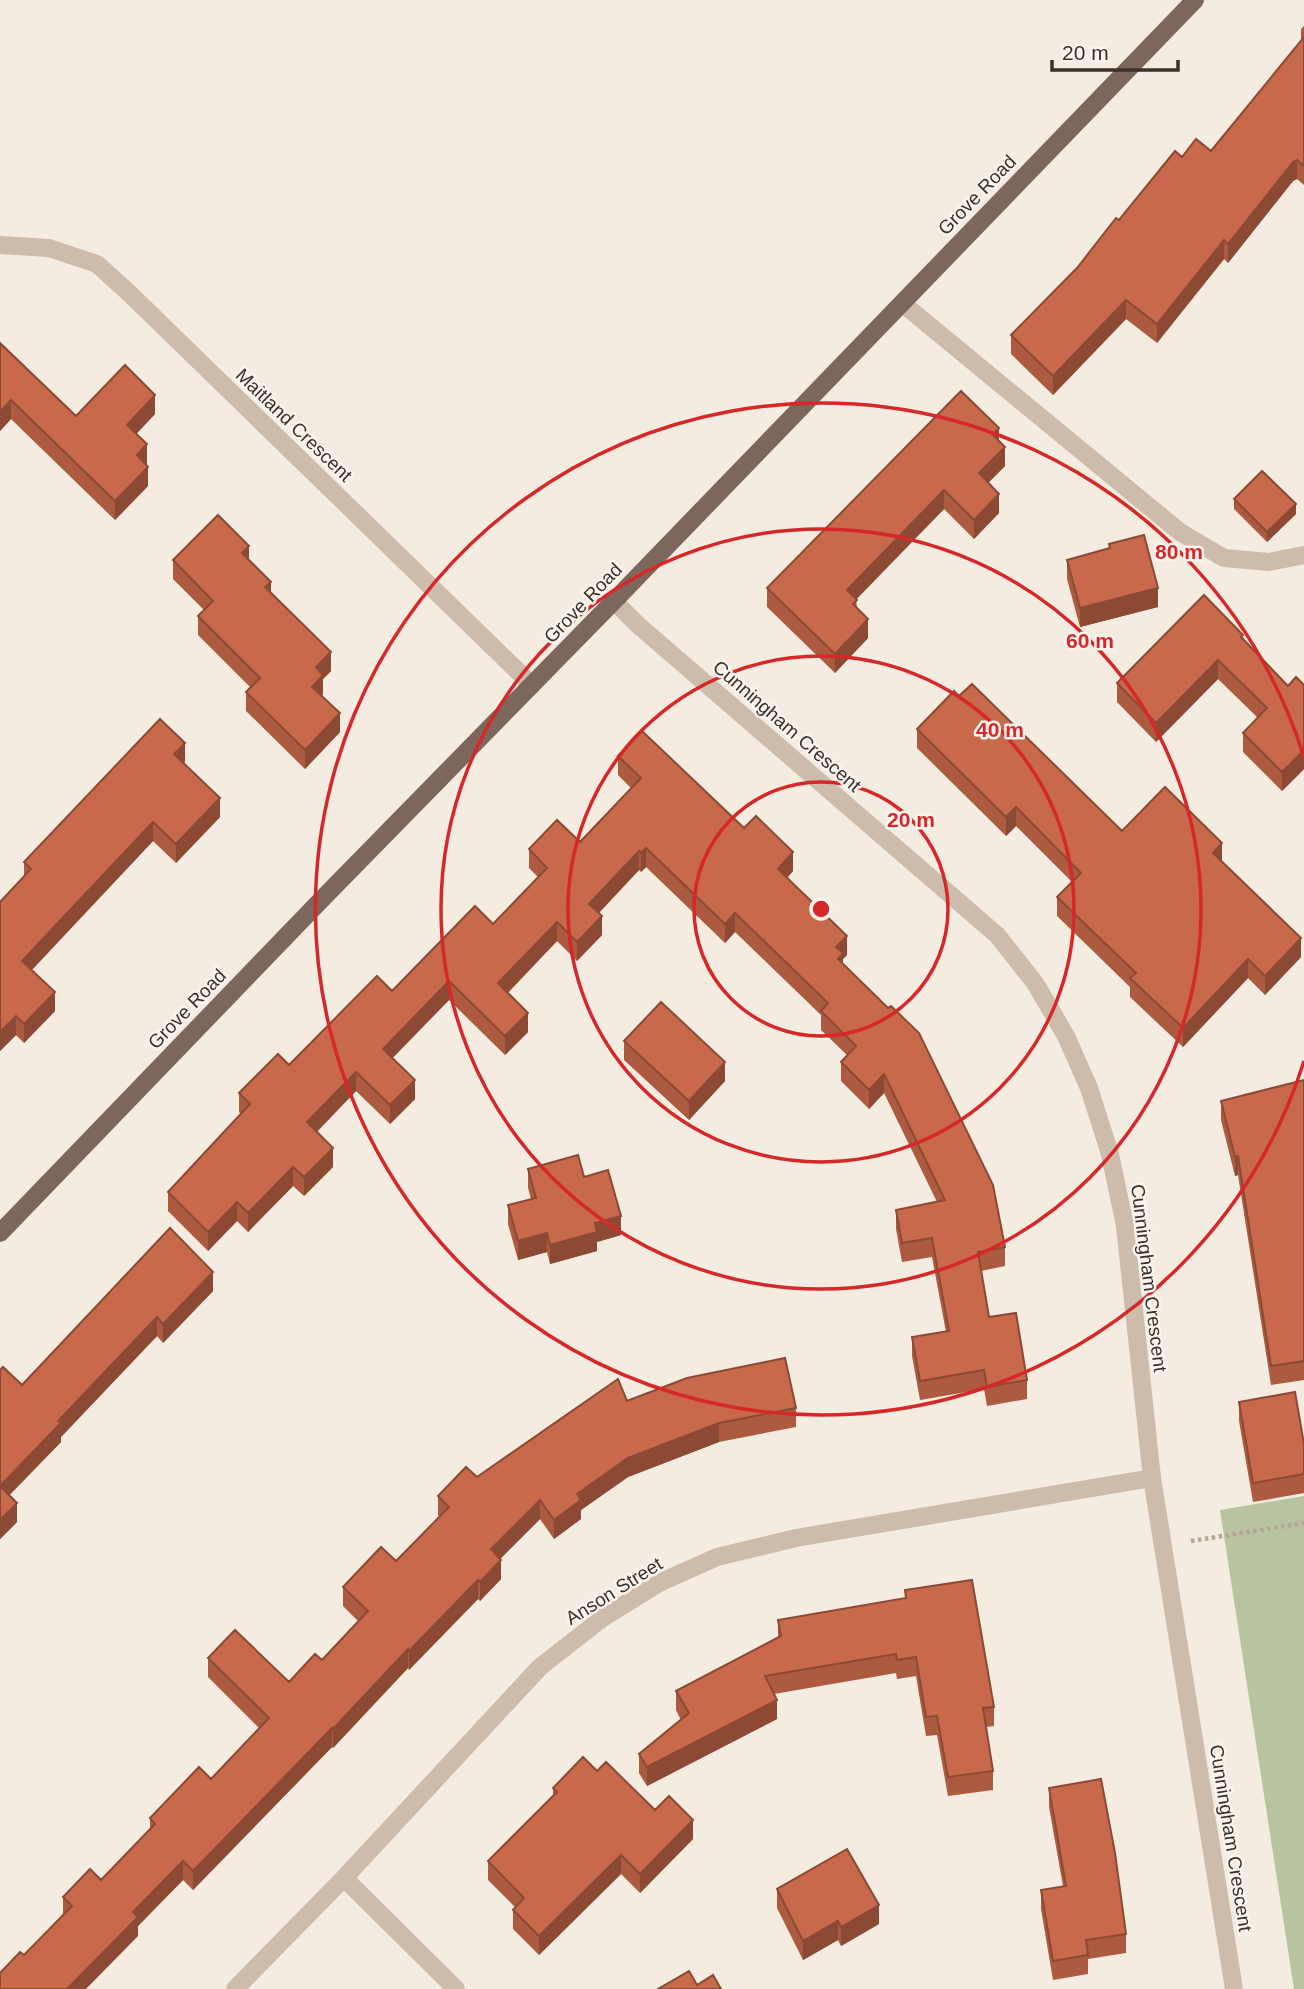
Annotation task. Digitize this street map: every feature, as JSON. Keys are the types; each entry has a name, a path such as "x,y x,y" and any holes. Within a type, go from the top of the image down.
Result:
{"main road":[{"name":"Grove Road","path":"0,1233 1195,0"}],"street":[{"name":"Maitland Crescent","path":"0,245 49,248 97,264 532,685"},
{"path":"902,303 1180,532 1224,558 1269,562 1304,555"},
{"name":"Cunningham Crescent","path":"614,601 638,625 997,935 1035,983 1066,1036 1089,1088 1110,1154 1125,1226 1152,1478 1234,1989"},
{"name":"Anson Street","path":"235,1989 344,1878 540,1667 604,1617 659,1584 717,1557 796,1538 1152,1478"},
{"path":"344,1878 456,1989"}],"path":[{"path":"1164,1545 1304,1522"}],"green space":[{"path":"1304,1496 1304,1989 1294,1989 1220,1510"}],"building":[{"path":"1304,37 1304,166 1297,160 1293,162 1228,244 1224,240 1157,324 1126,300 1053,376 1011,335 1077,268 1116,218 1119,220 1175,151 1182,157 1196,139 1211,151"},
{"path":"0,343 76,416 125,365 155,395 127,425 147,444 137,455 148,467 115,501 11,400 0,412"},
{"path":"961,391 999,428 993,435 1005,447 979,473 999,494 974,520 944,490 847,590 857,600 853,604 868,619 835,654 767,588"},
{"path":"1262,471 1296,504 1267,532 1234,499"},
{"path":"218,515 249,546 242,553 271,582 265,587 331,652 316,667 323,675 312,687 340,713 305,750 246,692 260,678 198,616 213,601 173,560"},
{"path":"1144,535 1158,588 1080,608 1067,560 1110,548 1109,544"},
{"path":"1204,595 1288,686 1296,677 1304,685 1304,750 1282,772 1243,733 1267,708 1218,660 1156,723 1117,683"},
{"path":"972,684 1122,831 1165,787 1222,843 1213,853 1301,938 1265,976 1248,959 1183,1028 1130,978 1136,973 1057,897 1081,873 1016,807 1006,817 917,729 954,691 959,696"},
{"path":"160,719 185,743 174,754 220,798 176,844 153,822 22,961 55,992 24,1024 16,1016 0,1032 0,902 31,869 24,862"},
{"path":"642,731 744,828 756,816 793,852 778,869 847,936 836,947 843,953 838,959 888,1008 891,1006 919,1033 993,1185 1005,1247 978,1252 989,1317 1016,1313 1027,1380 987,1387 984,1370 920,1381 912,1337 949,1331 932,1238 902,1243 896,1210 945,1200 884,1074 869,1090 841,1062 856,1046 821,1011 828,1003 735,913 725,924 646,848 641,853 639,851 589,904 602,916 577,942 557,922 498,983 528,1013 505,1036 449,981 383,1049 415,1080 390,1105 356,1072 307,1122 333,1148 304,1177 293,1167 248,1213 237,1202 208,1232 168,1192 250,1104 239,1093 278,1054 289,1065 377,976 392,991 475,906 493,924 547,868 529,849 557,820 580,842 641,778 618,756"},
{"path":"661,1002 725,1062 689,1101 624,1041"},
{"path":"1304,1080 1304,1361 1271,1366 1238,1156 1235,1157 1221,1101"},
{"path":"578,1155 584,1177 608,1170 621,1216 595,1223 597,1232 550,1245 547,1233 518,1241 508,1205 536,1198 528,1169"},
{"path":"170,1228 213,1272 163,1324 157,1317 0,1486 0,1370 3,1367 22,1385"},
{"path":"785,1358 796,1408 719,1423 628,1458 577,1494 581,1500 554,1520 540,1500 491,1549 501,1560 480,1582 478,1580 409,1651 408,1649 193,1871 183,1861 133,1912 138,1917 67,1989 0,1989 0,1973 20,1952 24,1955 72,1906 63,1897 90,1869 101,1880 155,1824 150,1818 199,1767 211,1779 269,1718 208,1658 235,1630 289,1682 315,1654 322,1660 368,1611 343,1587 381,1547 396,1561 449,1507 438,1496 466,1467 477,1477 618,1379 627,1401 687,1378"},
{"path":"1295,1392 1304,1444 1304,1474 1253,1483 1239,1402"},
{"path":"0,1486 17,1503 0,1520"},
{"path":"972,1580 994,1707 983,1708 993,1771 948,1777 937,1716 926,1717 916,1657 897,1660 896,1654 765,1676 777,1700 647,1767 639,1754 689,1713 676,1691 781,1636 778,1620 906,1598 905,1590"},
{"path":"583,1757 597,1771 606,1762 655,1810 669,1796 693,1820 640,1874 621,1855 539,1936 513,1910 524,1898 488,1861 557,1792 553,1788"},
{"path":"1101,1779 1126,1934 1086,1940 1088,1955 1053,1961 1041,1890 1066,1886 1049,1788"},
{"path":"847,1849 879,1905 841,1927 838,1921 803,1941 777,1889"},
{"path":"689,1971 697,1985 713,1975 721,1989 658,1989"}]}
